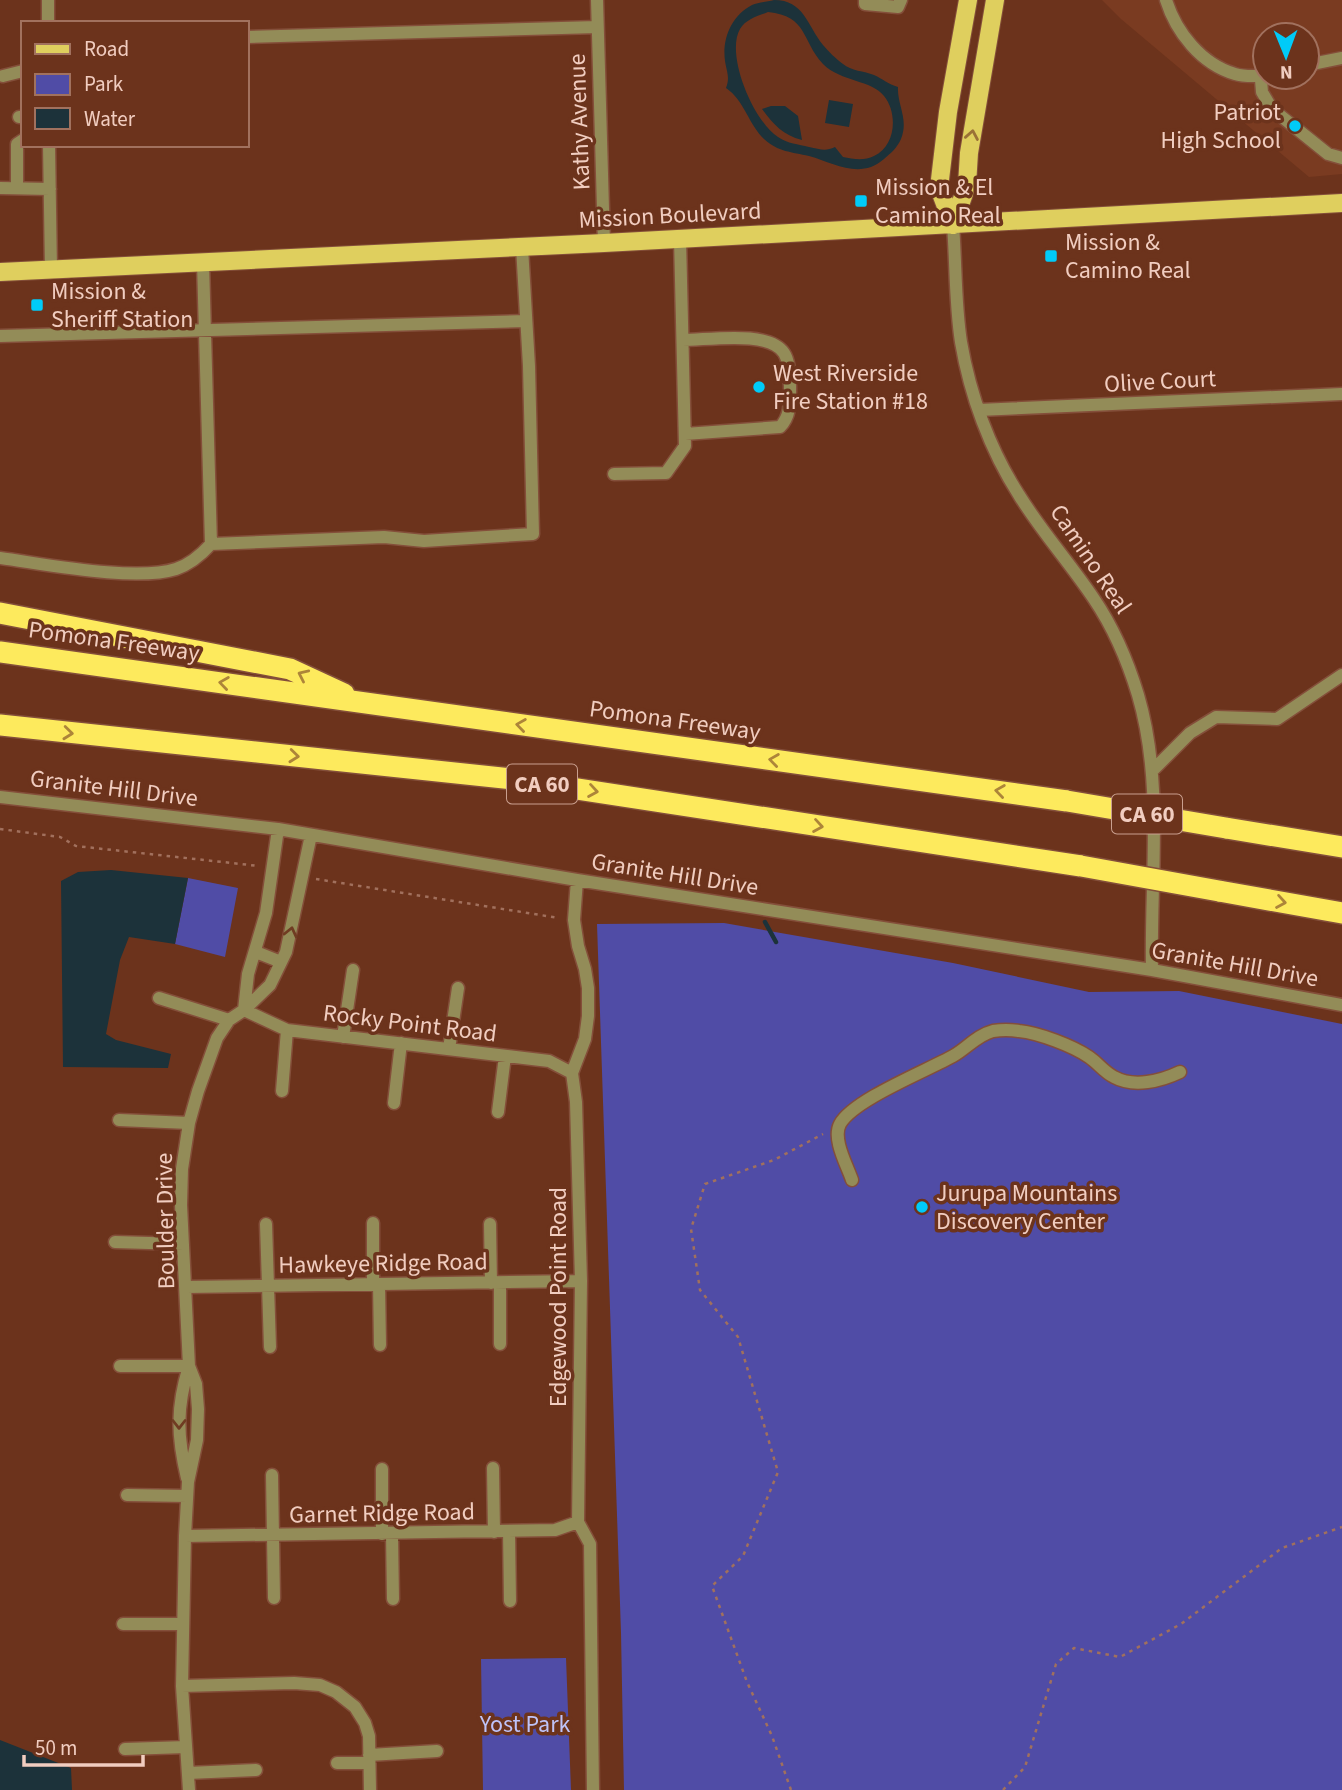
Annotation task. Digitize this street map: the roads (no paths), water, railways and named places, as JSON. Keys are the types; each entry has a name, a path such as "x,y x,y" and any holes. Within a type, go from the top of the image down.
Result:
{"highway":[{"path":"0,612 290,669 365,704"},
{"name":"Pomona Freeway","path":"0,652 1067,801 1342,847"},
{"name":"CA 60","path":"0,725 512,779 1081,866 1342,913"}],"main road":[{"name":"Camino Real","path":"953,225 939,188 948,112 968,0"},
{"name":"Camino Real","path":"953,225 967,185 969,153 995,0"},
{"name":"Mission Boulevard","path":"0,272 1342,203"}],"street":[{"path":"48,0 48,21"},
{"name":"Kathy Avenue","path":"597,0 604,243"},
{"path":"865,0 865,5 898,7 901,0"},
{"path":"1166,0 1175,22 1189,43 1205,58 1233,74 1251,74"},
{"path":"248,37 597,27"},
{"path":"1321,62 1342,58"},
{"path":"4,76 21,72"},
{"path":"1262,91 1272,109 1328,154 1342,158"},
{"path":"17,188 17,144 21,141"},
{"path":"49,147 51,270"},
{"path":"0,188 50,189"},
{"name":"Camino Real","path":"953,225 961,339 979,410 998,457 1018,495 1095,600 1123,653 1141,707 1153,770 1152,970"},
{"path":"614,474 666,473 685,446 680,239"},
{"path":"0,558 147,573 166,572 188,564 211,544 384,537 424,541 533,534 522,247"},
{"path":"203,263 211,544"},
{"path":"0,336 526,321"},
{"path":"684,340 757,338 777,345 786,355 790,399 786,421 779,427 685,434"},
{"name":"Olive Court","path":"979,410 1342,394"},
{"path":"1153,770 1189,733 1216,717 1277,719 1342,675"},
{"name":"Granite Hill Drive","path":"0,797 278,829 577,880 1152,970 1342,1005"},
{"path":"244,1010 248,974 266,913 278,829"},
{"name":"Boulder Drive","path":"189,1790 182,1686 185,1536 188,1482 197,1440 198,1409 196,1384 189,1366 181,1169 189,1123 217,1038 229,1020 244,1010 270,985 286,952 311,835"},
{"path":"572,1073 585,1039 588,1016 588,988 574,920 577,880"},
{"path":"256,952 281,962"},
{"path":"343,1037 353,970"},
{"path":"449,1049 458,988"},
{"path":"159,998 229,1020"},
{"name":"Rocky Point Road","path":"244,1010 287,1030 549,1061 572,1073"},
{"path":"282,1091 287,1030"},
{"path":"852,1180 838,1139 838,1126 861,1103 956,1054 973,1040 993,1031 1021,1031 1054,1041 1089,1057 1116,1079 1149,1082 1163,1080 1180,1072"},
{"path":"394,1103 401,1044"},
{"path":"498,1112 505,1056"},
{"name":"Edgewood Point Road","path":"572,1073 576,1102 581,1282 578,1522"},
{"path":"119,1120 189,1123"},
{"path":"373,1223 380,1345"},
{"path":"266,1224 270,1347"},
{"path":"490,1224 500,1344"},
{"path":"116,1242 183,1244"},
{"name":"Hawkeye Ridge Road","path":"186,1287 581,1282"},
{"path":"120,1366 189,1366"},
{"name":"Boulder Drive","path":"188,1482 177,1424 181,1392 189,1366"},
{"path":"493,1468 494,1532"},
{"path":"382,1469 393,1599"},
{"path":"272,1475 274,1598"},
{"path":"127,1495 187,1496"},
{"path":"578,1522 590,1544 593,1790"},
{"name":"Garnet Ridge Road","path":"185,1536 555,1531 578,1522"},
{"path":"509,1531 510,1601"},
{"path":"123,1624 183,1624"},
{"path":"182,1686 294,1683 320,1685 336,1692 355,1707 365,1723 369,1736 370,1790"},
{"path":"125,1749 186,1747"},
{"path":"337,1763 437,1751"},
{"path":"188,1773 256,1770"}],"water":[{"path":"774,0 792,4 798,9 823,45 846,66 874,75 898,87 904,125 901,139 884,159 875,165 847,168 775,147 759,133 737,99 726,88 728,78 724,53 733,22 754,4","holes":["768,12 781,14 797,24 816,55 830,70 872,87 884,96 893,120 891,137 881,151 870,158 855,159 843,157 835,147 822,150 789,142 778,137 760,117 751,103 739,71 736,40 740,29 749,20"]},
{"path":"829,100 853,104 849,127 825,123"},
{"path":"785,106 798,116 802,140 779,129 762,109"},
{"path":"111,870 188,878 175,944 129,937 120,960 106,1034 116,1040 171,1054 168,1068 63,1067 61,881 78,872"},
{"path":"0,1740 71,1768 72,1790 0,1790"}],"waterway":[{"path":"765,922 776,942"}],"place":[{"name":"Patriot High School","path":"1295,126"},
{"name":"Mission & El Camino Real","path":"861,201"},
{"name":"Mission & Camino Real","path":"1051,256"},
{"name":"Mission & Sheriff Station","path":"37,305"},
{"name":"West Riverside Fire Station #18","path":"759,387"},
{"name":"Jurupa Mountains Discovery Center","path":"922,1207"}],"park label":[{"name":"Yost Park","path":"525,1724"}]}
